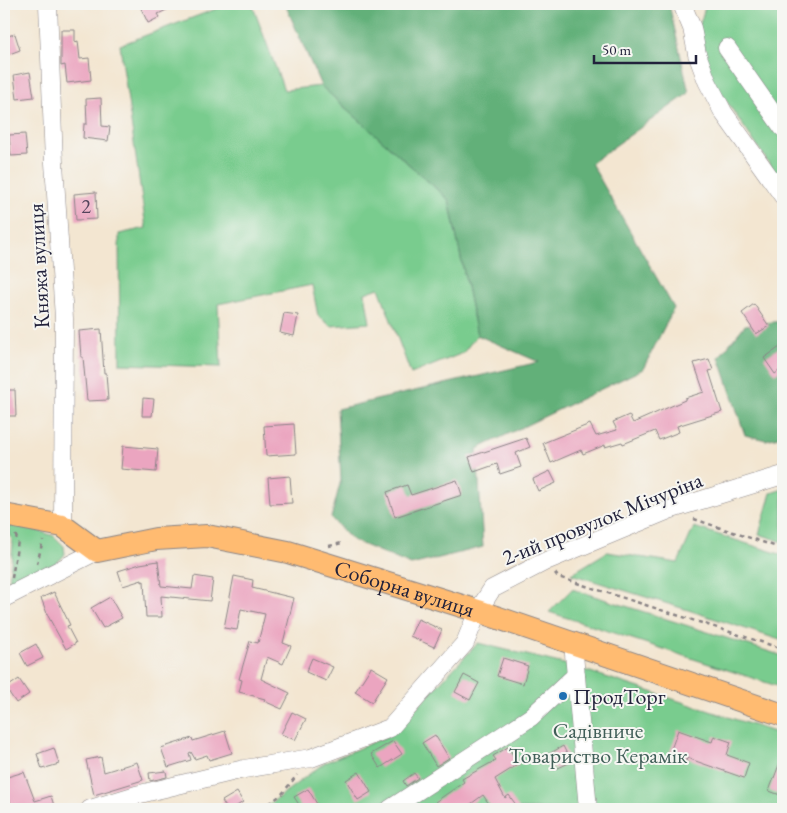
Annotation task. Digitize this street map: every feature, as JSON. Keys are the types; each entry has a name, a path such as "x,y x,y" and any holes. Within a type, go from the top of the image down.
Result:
{"main road":[{"path":"4,515 52,525 98,551"},
{"name":"Соборна вулиця","path":"98,551 156,539 207,536 288,552 478,611"},
{"path":"478,611 783,715"}],"street":[{"name":"Княжа вулиця","path":"48,4 52,64 54,163 64,318 52,525"},
{"path":"682,4 692,28 696,54 706,81 723,112 783,196"},
{"path":"727,48 783,128"},
{"name":"2-ий провулок Мічуріна","path":"478,611 492,589 546,561 669,510 783,475"},
{"path":"8,591 98,551"},
{"name":"Соборна вулиця","path":"90,809 136,795 244,769 312,758 390,728 465,643 478,611"},
{"path":"574,643 588,809"},
{"path":"390,809 531,717 576,675"}],"path":[{"path":"740,4 753,8 764,6"},
{"path":"669,510 783,548"},
{"path":"4,515 18,540 8,591"},
{"path":"37,565 43,540 52,525"},
{"path":"546,561 558,576 783,649"},
{"path":"263,809 282,794 312,758"}],"green space":[{"path":"229,4 252,4 284,90 321,86 449,200 477,335 463,353 411,374 379,288 365,293 370,323 331,326 318,316 312,285 218,304 221,367 120,364 119,234 146,228 120,45"},
{"path":"285,4 669,4 689,93 591,163 674,308 643,369 477,449 483,547 411,565 352,540 331,518 341,480 337,409 539,362 477,335 449,200 321,86"},
{"path":"706,4 783,4 783,184 710,77 699,27"},
{"path":"783,321 783,436 766,440 745,435 719,357 745,325"},
{"path":"783,489 783,542 759,534 771,493"},
{"path":"15,523 54,536 64,546 65,554 58,562 46,568 25,574 9,582 13,544 8,527"},
{"path":"694,527 783,555 783,641 571,574 607,552 678,563"},
{"path":"572,589 783,656 783,688 549,612"},
{"name":"Садівниче Товариство Керамік","path":"478,643 572,666 783,735 783,809 263,809 324,763 390,735"}],"building":[{"path":"139,4 179,4 158,14 160,17 148,23"},
{"path":"61,30 75,30 75,42 78,41 80,59 89,58 91,80 67,83 65,65 61,66"},
{"path":"15,34 20,50 4,56 4,37"},
{"path":"30,72 34,97 17,99 14,75"},
{"path":"101,98 102,126 110,127 108,141 83,138 84,124 87,124 86,99"},
{"path":"25,134 27,155 11,156 9,135"},
{"path":"96,192 97,219 76,220 74,194"},
{"path":"754,304 769,326 756,334 742,313"},
{"path":"284,313 298,315 294,336 280,333"},
{"path":"101,329 108,400 87,401 79,331"},
{"path":"783,345 783,368 775,374 764,358"},
{"path":"709,359 713,370 709,371 722,412 677,426 679,432 659,440 655,431 623,444 622,442 605,447 605,445 583,454 581,450 551,463 543,443 590,424 596,436 617,430 613,422 629,415 633,423 685,400 685,398 704,392 694,363"},
{"path":"4,390 15,390 16,416 4,416"},
{"path":"143,398 154,399 152,416 142,416"},
{"path":"294,424 296,454 266,456 264,426"},
{"path":"526,438 530,447 516,453 521,467 500,474 497,464 474,472 469,457"},
{"path":"123,446 158,449 156,472 121,469"},
{"path":"550,471 556,483 538,491 533,479"},
{"path":"290,476 292,503 270,504 268,478"},
{"path":"457,480 462,495 395,517 387,492 407,485 411,495"},
{"path":"158,561 161,586 192,589 194,576 213,579 210,601 161,596 162,617 146,617 144,581 123,586 118,571"},
{"path":"234,576 253,580 252,588 294,598 283,643 291,646 283,664 267,657 261,679 290,693 282,709 264,701 265,699 239,692 242,680 239,679 250,641 258,643 265,614 241,609 237,630 224,628"},
{"path":"54,592 70,625 67,626 76,643 66,649 48,616 41,598"},
{"path":"110,597 122,618 103,628 91,608"},
{"path":"418,619 442,630 434,647 410,636"},
{"path":"36,644 43,658 27,666 20,653"},
{"path":"312,658 333,667 326,681 306,672"},
{"path":"503,658 528,666 523,684 497,676"},
{"path":"371,667 388,677 372,702 355,692"},
{"path":"464,675 479,683 470,700 455,692"},
{"path":"19,679 29,694 16,703 6,688"},
{"path":"292,712 306,719 295,740 281,734"},
{"path":"678,730 712,742 714,736 731,742 727,755 749,763 744,778 687,758 686,761 669,755"},
{"path":"225,731 232,753 209,760 207,755 195,759 191,752 189,753 191,760 168,767 161,748 192,738 193,741"},
{"path":"435,735 449,758 436,766 422,743"},
{"path":"393,741 402,754 380,768 371,754"},
{"path":"563,746 571,762 554,770 547,755"},
{"path":"508,747 519,764 495,779 505,798 509,795 519,809 487,809 491,807 483,795 464,809 441,809 435,802 464,782 462,779 496,760 493,756"},
{"path":"54,748 59,764 42,769 37,754"},
{"path":"101,757 104,772 137,762 143,780 94,795 86,760"},
{"path":"783,757 783,796 769,791"},
{"path":"166,771 167,777 150,781 149,773"},
{"path":"24,772 35,801 51,796 55,809 13,809 4,785 4,778"},
{"path":"359,772 371,792 358,800 346,780"},
{"path":"414,773 418,778 406,786 403,781"},
{"path":"308,789 320,809 302,809 294,797"},
{"path":"237,792 243,802 232,809 227,809 222,801"}],"place":[{"name":"ПродТорг","path":"563,696"}]}
